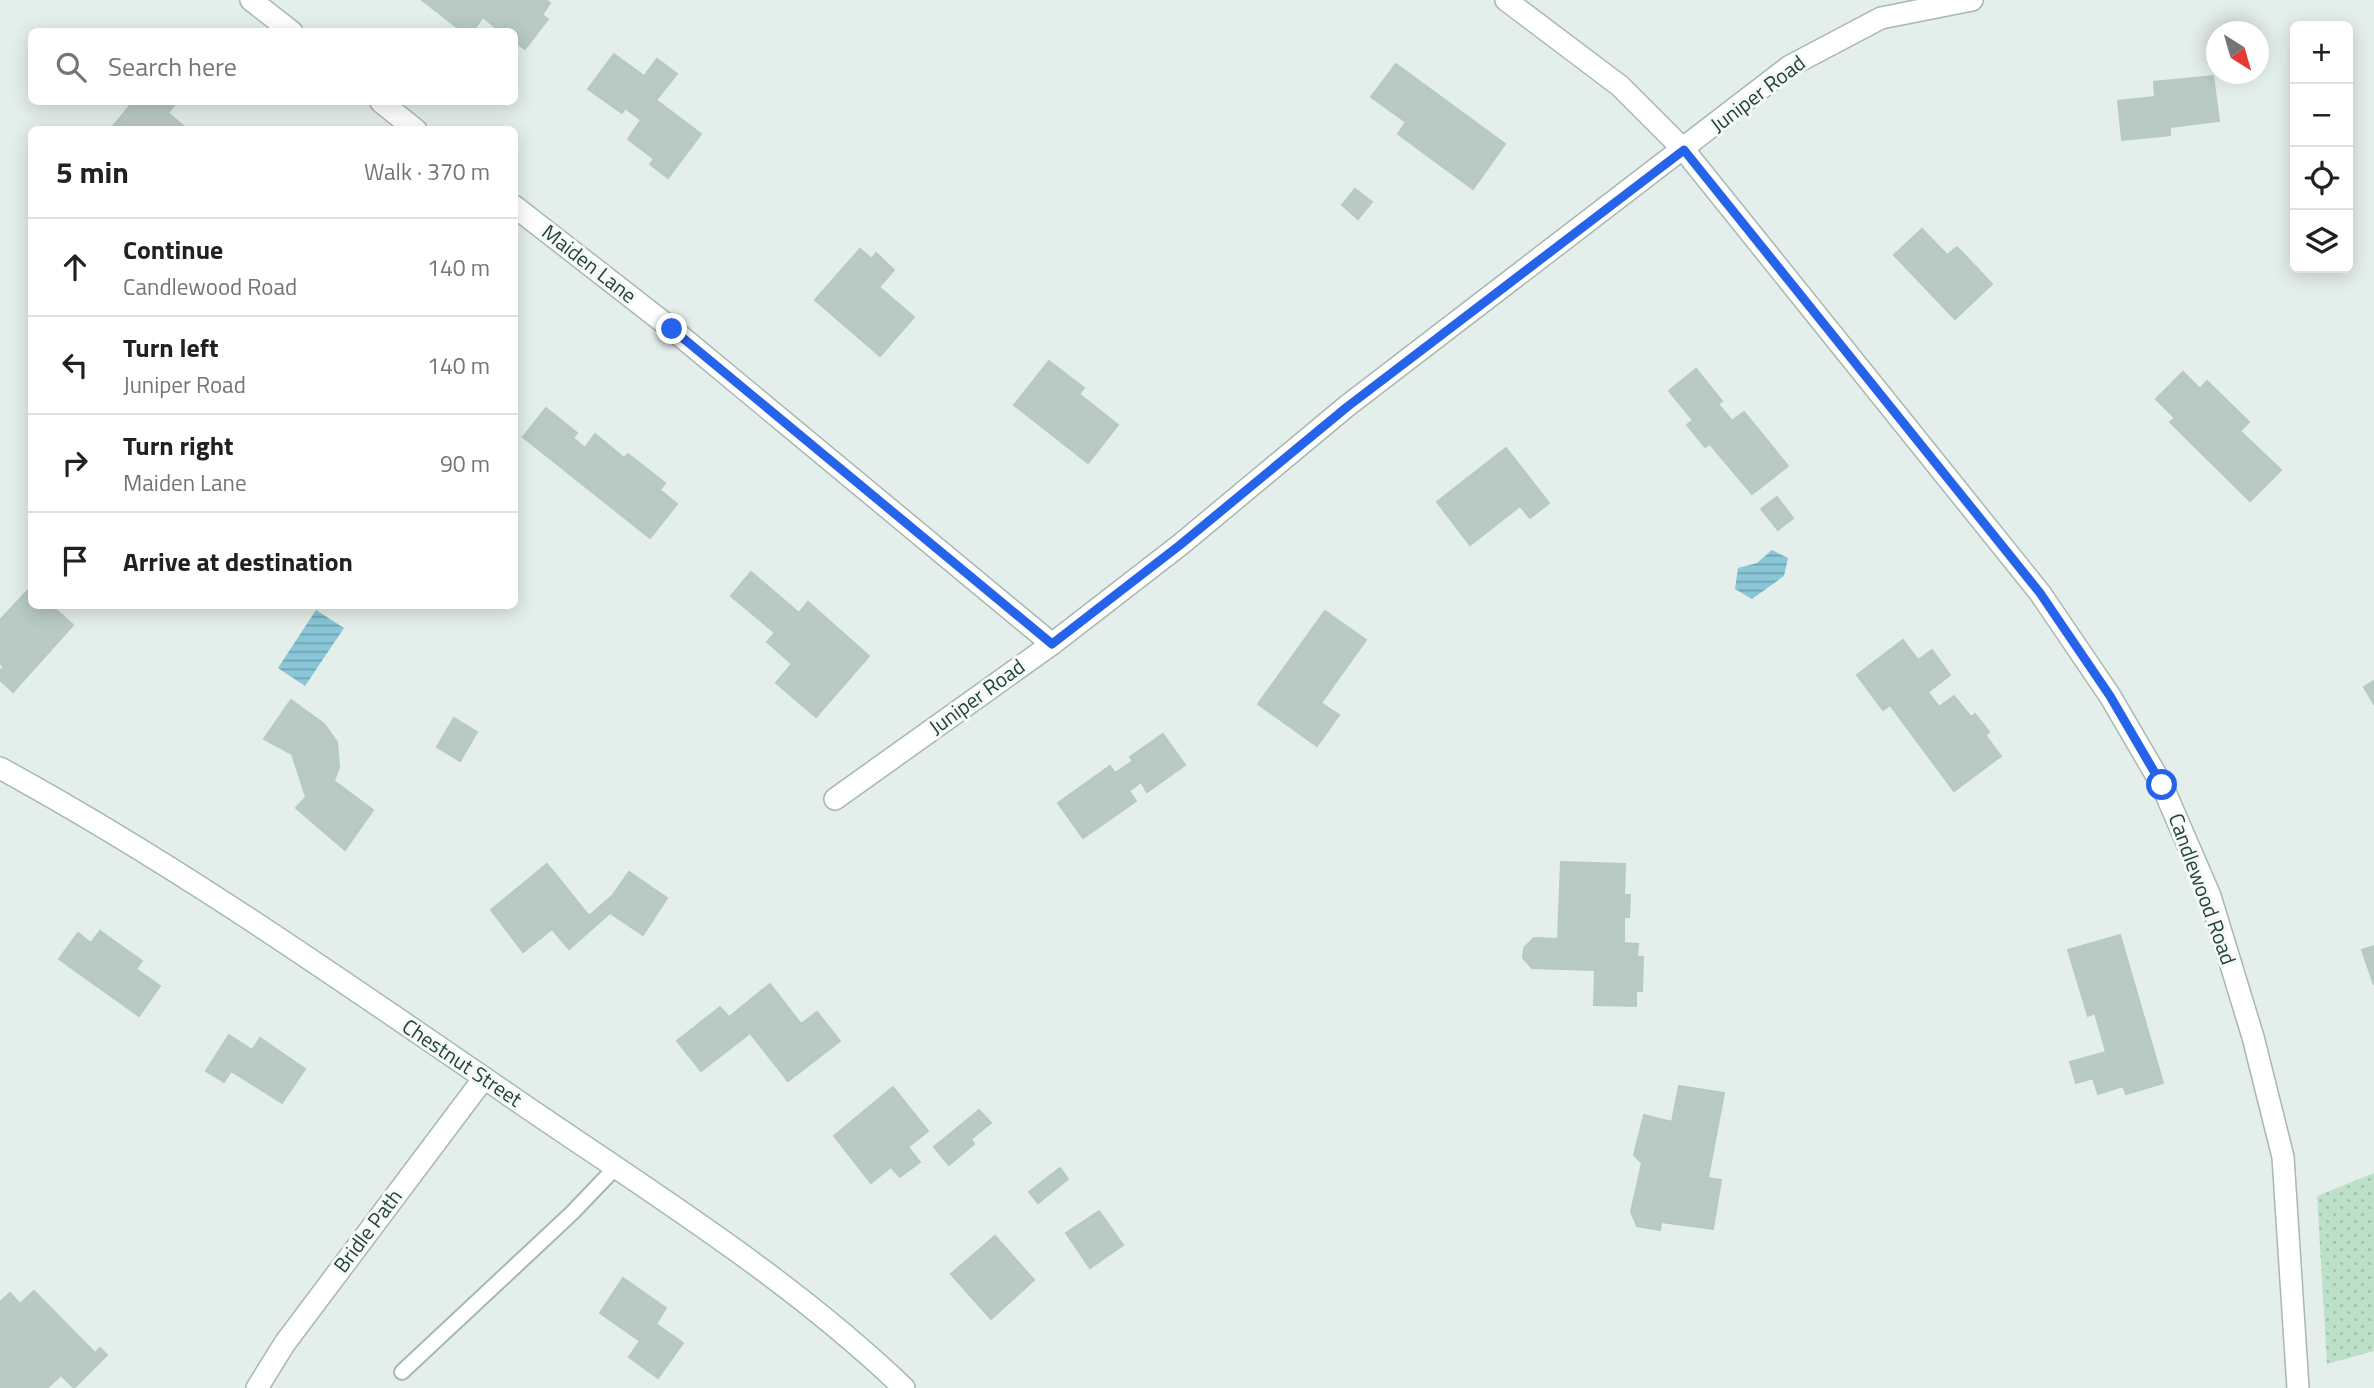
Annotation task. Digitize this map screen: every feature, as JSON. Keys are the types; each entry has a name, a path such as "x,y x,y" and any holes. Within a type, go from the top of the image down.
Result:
{"street":[{"path":"251,0 287,28"},
{"name":"Candlewood Road","path":"1506,0 1620,86 1684,150 2040,593 2110,696 2162,785 2210,896 2253,1037 2283,1157 2298,1388"},
{"name":"Juniper Road","path":"835,799 1052,644 1180,545 1347,407 1790,66 1881,18 1972,0"},
{"path":"385,105 411,126"},
{"name":"Maiden Lane","path":"518,209 682,337 1052,644"},
{"name":"Chestnut Street","path":"0,768 204,888 616,1167 799,1295 904,1388"},
{"name":"Bridle Path","path":"257,1388 285,1343 484,1078"}],"lane":[{"path":"402,1372 572,1213 616,1167"}],"green space":[{"path":"2374,1173 2374,1351 2327,1364 2317,1196"}],"water":[{"path":"1772,550 1788,558 1784,576 1752,599 1735,589 1738,568 1757,563"},
{"path":"316,610 344,628 305,686 278,668"}],"building":[{"path":"422,0 546,0 550,3 542,15 548,19 525,49 518,44 518,28 496,28 483,17 475,28 458,28"},
{"path":"614,54 644,76 657,59 677,74 656,100 701,134 668,178 650,164 654,159 628,139 641,120 625,108 622,113 588,89"},
{"path":"1396,64 1505,144 1473,189 1398,134 1406,122 1371,97"},
{"path":"2206,77 2206,84 2214,84 2219,121 2170,127 2170,135 2122,140 2118,101 2155,97 2154,82"},
{"path":"131,105 174,105 168,113 183,126 113,126"},
{"path":"1355,189 1372,202 1358,219 1342,205"},
{"path":"1922,229 1947,255 1957,247 1992,284 1955,319 1894,255"},
{"path":"860,249 872,259 876,253 894,270 879,287 914,317 880,356 815,300"},
{"path":"1049,361 1084,388 1079,394 1118,425 1088,463 1014,405"},
{"path":"1696,369 1722,401 1718,404 1732,421 1744,412 1788,466 1752,494 1710,444 1705,447 1687,425 1693,420 1669,391"},
{"path":"2183,372 2200,389 2207,381 2249,422 2240,431 2281,470 2250,501 2170,422 2175,418 2156,399"},
{"path":"546,408 577,433 573,438 585,448 595,434 624,458 628,454 665,483 660,490 677,504 650,538 523,437"},
{"path":"1506,448 1549,503 1530,518 1520,506 1470,545 1437,502"},
{"path":"1777,497 1793,518 1778,530 1761,509"},
{"path":"751,572 799,613 808,602 869,656 816,717 776,683 792,664 767,642 775,633 731,596"},
{"path":"28,590 28,609 55,609 73,625 13,692 0,680 0,671 4,667 0,663 0,620"},
{"path":"1325,611 1366,640 1321,703 1339,715 1317,746 1258,704"},
{"path":"1903,640 1918,660 1932,650 1950,675 1928,692 1939,707 1954,696 1971,717 1975,714 1989,732 1985,735 2001,756 1954,791 1890,705 1883,710 1857,675"},
{"path":"2374,681 2374,704 2364,687"},
{"path":"291,700 324,724 337,742 339,767 334,781 373,810 345,850 296,808 306,797 292,754 264,739"},
{"path":"454,718 477,732 460,761 437,747"},
{"path":"1163,734 1185,765 1147,792 1141,782 1129,791 1136,801 1083,838 1058,803 1110,766 1115,773 1133,761 1130,757"},
{"path":"1561,862 1625,864 1624,895 1630,895 1629,917 1624,917 1624,943 1638,944 1637,957 1643,957 1642,991 1636,991 1636,1006 1594,1005 1595,970 1532,968 1523,958 1524,948 1534,938 1558,939"},
{"path":"547,864 589,916 612,896 629,872 667,898 643,935 610,913 569,949 552,929 523,952 491,910"},
{"path":"100,931 142,961 136,969 160,986 139,1016 59,959 78,933 91,943"},
{"path":"2120,935 2163,1083 2126,1094 2123,1086 2098,1094 2093,1078 2076,1083 2070,1062 2106,1052 2095,1013 2088,1016 2068,950"},
{"path":"2374,946 2374,985 2362,950"},
{"path":"770,984 801,1024 817,1012 840,1041 788,1081 750,1033 701,1071 677,1041 720,1007 729,1017"},
{"path":"229,1035 252,1050 260,1038 305,1069 282,1103 231,1071 224,1082 206,1071"},
{"path":"1679,1086 1724,1093 1708,1178 1721,1180 1713,1229 1661,1222 1660,1230 1637,1226 1631,1212 1642,1163 1634,1155 1644,1115 1672,1122"},
{"path":"893,1087 928,1131 908,1147 920,1162 900,1177 891,1167 871,1183 834,1136"},
{"path":"979,1110 991,1123 971,1139 974,1144 949,1165 934,1147"},
{"path":"1060,1168 1068,1179 1038,1203 1029,1192"},
{"path":"1099,1211 1123,1245 1090,1268 1066,1233"},
{"path":"995,1236 1034,1280 991,1319 951,1274"},
{"path":"623,1278 666,1308 656,1324 683,1343 658,1378 629,1357 640,1341 600,1313"},
{"path":"34,1291 95,1353 100,1348 107,1355 74,1388 61,1375 47,1388 0,1388 0,1302 10,1293 20,1304"}],"route":[{"path":"672,329 1052,644 1180,545 1347,407 1684,150 2040,593 2110,696 2162,785"}]}
